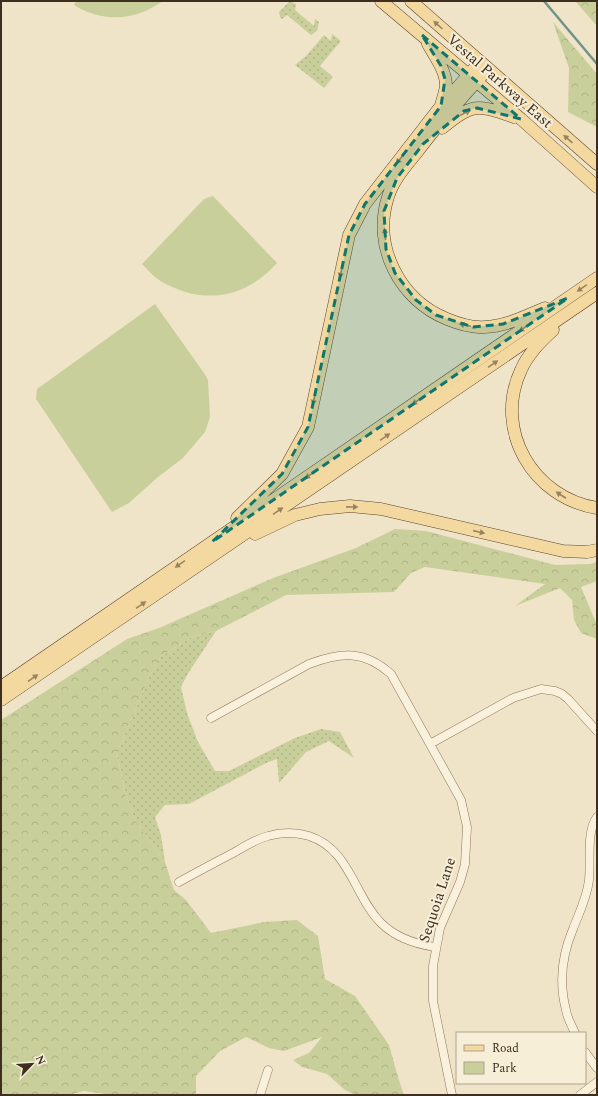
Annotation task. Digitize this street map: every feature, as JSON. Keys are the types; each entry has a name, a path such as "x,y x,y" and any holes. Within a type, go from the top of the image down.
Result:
{"main road":[{"name":"Vestal Parkway East","path":"381,1 521,119 597,187"},
{"name":"Vestal Parkway East","path":"411,1 597,164"},
{"path":"422,35 441,66 445,80 446,86 441,106"},
{"path":"484,66 473,78 397,178 388,196 384,217 386,248 395,273 411,296 436,315 459,324 473,327 503,324 568,298"},
{"path":"212,542 282,474 308,427 349,235 365,204 441,106 473,78"},
{"path":"423,144 464,112 477,108 488,108 521,119"},
{"path":"1,687 597,278"},
{"path":"1,700 597,293"},
{"path":"572,310 537,346 521,370 517,381 512,406 514,431 522,454 534,474 549,488 576,504 597,508"},
{"path":"223,549 295,515 320,509 350,506 381,509 563,551 587,552 597,550"}],"street":[{"name":"Sequoia Lane","path":"211,718 309,664 325,658 349,655 362,657 374,662 391,674 461,800 467,826 465,864 460,882 440,928 433,966 433,1001 452,1095"},
{"path":"430,744 507,702 534,690 541,689 555,691 562,694 597,731"},
{"path":"575,1032 566,1011 562,984 564,958 572,930 585,902 589,879 592,827 597,817"},
{"path":"179,882 266,836 285,832 306,835 320,839 336,853 349,871 371,910 381,923 403,939 418,944 436,947"},
{"path":"586,1053 597,1068"},
{"path":"260,1095 268,1070"},
{"path":"580,1095 597,1082"}],"highlighted area":[{"path":"422,35 521,119 477,108 464,111 423,144 397,178 384,211 386,249 395,273 416,300 436,315 473,327 503,324 568,298 212,542 282,474 308,427 349,235 365,204 441,106 445,79 441,66"}],"green space":[{"path":"76,1 163,1 141,13 130,16 108,17 85,11 74,5"},
{"path":"290,1 296,4 295,10 314,26 315,19 319,22 317,31 311,35 287,15 282,19 280,17 279,12"},
{"path":"575,1 597,1 597,26"},
{"path":"553,22 597,74 597,127 568,112 569,68"},
{"path":"332,34 341,41 320,66 333,77 324,88 295,65 306,56 324,35 331,41"},
{"path":"213,196 277,263 264,275 237,291 222,295 206,296 175,288 159,280 142,264 204,199"},
{"path":"155,304 208,380 210,417 205,432 183,458 158,477 129,503 112,512 36,399 37,389"},
{"path":"395,529 426,531 555,565 590,564 597,562 597,581 581,587 597,625 597,639 581,633 574,620 572,600 560,588 515,606 545,584 425,567 411,573 394,592 286,595 216,631 193,636 160,657 149,677 117,753 125,793 135,820 165,862 174,890 186,900 211,933 264,922 297,920 318,936 325,979 355,996 389,1045 404,1095 356,1095 345,1090 327,1074 302,1067 293,1060 309,1053 322,1037 284,1051 269,1048 246,1037 220,1051 196,1076 196,1095 105,1095 84,1091 68,1095 1,1095 1,720 127,639 159,628 273,578 356,548"},
{"path":"216,631 187,675 181,687 187,713 198,742 215,771 229,771 295,738 321,729 340,732 354,758 329,741 306,752 279,783 277,759 266,763 189,804 165,805 155,817 161,835 165,862 135,820 125,793 117,753 149,677 160,657 193,636"}],"waterway":[{"path":"544,1 597,64"}]}
